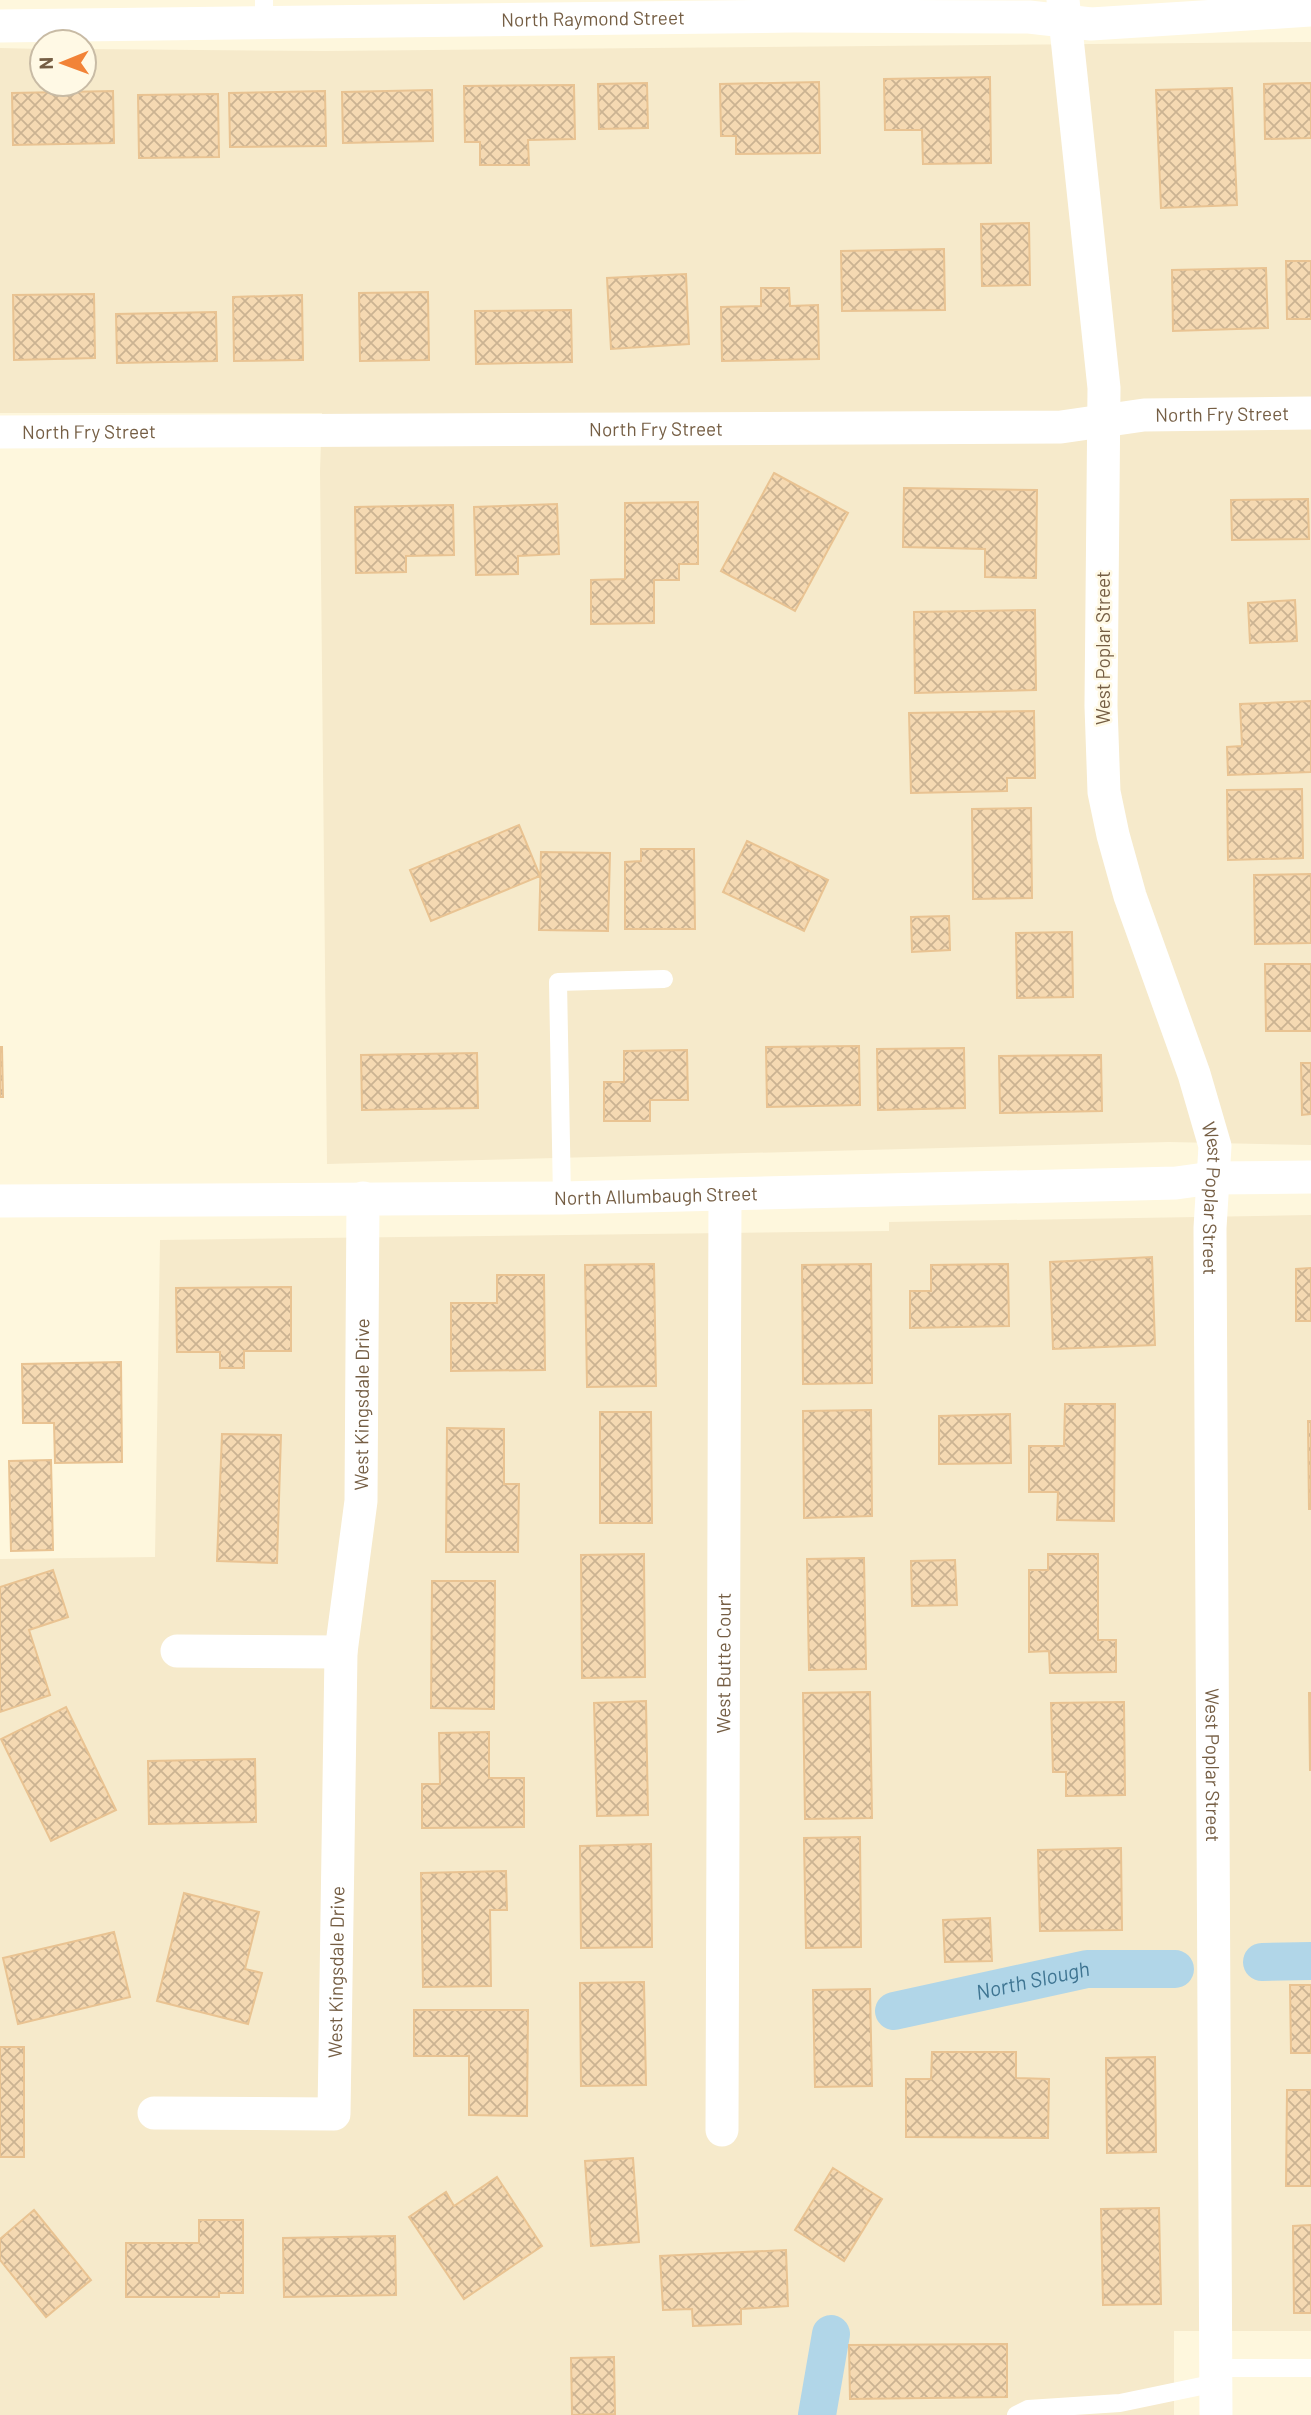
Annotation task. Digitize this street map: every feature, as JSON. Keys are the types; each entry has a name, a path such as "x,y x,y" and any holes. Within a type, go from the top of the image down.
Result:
{"street":[{"name":"North Raymond Street","path":"0,26 264,11 794,8 1030,16 1064,10 1091,24 1311,10"},
{"name":"West Poplar Street","path":"1064,10 1104,388 1101,706 1104,792 1130,896 1194,1074 1215,1146 1209,1228 1216,2388"},
{"name":"North Fry Street","path":"0,432 1061,427 1144,415 1311,413"},
{"name":"North Allumbaugh Street","path":"0,1201 562,1198 1176,1183 1212,1178 1311,1177"},
{"name":"West Butte Court","path":"722,2130 725,1195"},
{"name":"West Kingsdale Drive","path":"154,2113 334,2114 341,1652 361,1501 363,1198"},
{"path":"177,1651 341,1652"}],"lane":[{"path":"562,1198 558,982 664,979"},
{"path":"1016,2415 1028,2409 1120,2403 1216,2388 1311,2368"}],"shaded area":[{"path":"1311,42 1311,1145 1169,1142 327,1164 320,471 322,413 0,413 0,48 28,49 28,98 98,98 98,49 325,51"},
{"path":"1311,1215 1311,2331 1174,2331 1174,2415 0,2415 0,1559 155,1557 160,1240 889,1231 889,1222"}],"building":[{"path":"990,77 991,163 923,164 922,130 885,130 884,79"},
{"path":"819,82 820,153 736,154 736,136 721,136 720,84"},
{"path":"647,83 648,128 599,129 598,84"},
{"path":"1311,83 1311,138 1265,139 1264,84"},
{"path":"574,85 575,139 528,140 529,165 480,165 480,142 465,142 464,86"},
{"path":"1232,88 1237,205 1161,208 1156,90"},
{"path":"432,90 433,141 343,143 342,92"},
{"path":"98,91 113,91 114,143 13,145 12,93 28,93 28,98 98,98"},
{"path":"325,91 326,146 230,147 229,93"},
{"path":"218,94 219,157 139,158 138,95"},
{"path":"1029,223 1030,285 982,286 981,224"},
{"path":"944,249 945,310 842,311 841,251"},
{"path":"1286,261 1311,261 1311,319 1287,319"},
{"path":"1266,268 1268,328 1173,331 1172,270"},
{"path":"686,274 689,344 611,349 607,278"},
{"path":"761,288 789,288 790,306 818,305 819,359 722,361 721,307 761,306"},
{"path":"428,292 429,360 360,361 359,293"},
{"path":"94,294 95,358 14,360 13,295"},
{"path":"302,295 303,360 234,361 233,297"},
{"path":"571,310 572,362 476,364 475,311"},
{"path":"216,312 217,361 117,363 116,314"},
{"path":"774,473 848,513 795,611 721,571"},
{"path":"904,488 1037,490 1036,578 985,577 985,549 903,547"},
{"path":"1308,499 1309,539 1232,540 1231,500"},
{"path":"698,502 698,564 679,564 679,580 654,580 654,623 591,624 591,580 625,579 625,503"},
{"path":"557,504 559,554 518,556 518,574 476,575 474,507"},
{"path":"453,505 454,555 406,556 406,572 356,573 355,507"},
{"path":"1295,600 1297,641 1250,643 1248,603"},
{"path":"1035,610 1036,690 915,693 914,612"},
{"path":"1311,701 1311,772 1228,775 1227,747 1242,746 1240,704"},
{"path":"1034,711 1035,778 1007,778 1007,791 911,793 909,713"},
{"path":"1302,789 1303,858 1228,860 1227,790"},
{"path":"1031,808 1032,898 973,899 972,809"},
{"path":"519,825 540,876 431,921 410,870"},
{"path":"747,841 828,880 804,931 723,892"},
{"path":"641,849 694,849 695,929 625,929 625,862 641,861"},
{"path":"541,852 610,853 608,931 539,930"},
{"path":"1311,874 1311,943 1255,944 1254,875"},
{"path":"949,916 950,950 912,952 911,917"},
{"path":"1072,932 1073,997 1017,998 1016,933"},
{"path":"1265,964 1311,964 1311,1031 1266,1031"},
{"path":"859,1046 860,1105 767,1107 766,1047"},
{"path":"2,1047 3,1097 0,1097"},
{"path":"964,1048 965,1108 878,1110 877,1049"},
{"path":"687,1050 688,1100 650,1100 650,1121 604,1121 604,1082 624,1082 624,1051"},
{"path":"477,1053 478,1108 362,1110 361,1055"},
{"path":"1101,1055 1102,1111 1000,1113 999,1056"},
{"path":"1301,1063 1311,1063 1311,1114 1302,1115"},
{"path":"1152,1257 1155,1345 1053,1349 1050,1262"},
{"path":"654,1264 656,1386 587,1387 585,1265"},
{"path":"871,1264 872,1383 803,1384 802,1265"},
{"path":"1008,1264 1009,1326 910,1328 910,1291 931,1291 931,1265"},
{"path":"1311,1268 1311,1321 1296,1321 1296,1269"},
{"path":"497,1275 544,1275 545,1370 451,1371 451,1303 497,1303"},
{"path":"291,1287 291,1351 244,1351 244,1368 220,1368 220,1352 177,1352 176,1288"},
{"path":"121,1362 122,1462 55,1463 54,1423 23,1423 22,1364"},
{"path":"1065,1404 1115,1404 1114,1521 1057,1520 1058,1492 1029,1492 1029,1446 1064,1446"},
{"path":"871,1410 872,1516 804,1518 803,1411"},
{"path":"600,1412 651,1412 652,1523 600,1523"},
{"path":"1010,1414 1011,1463 939,1464 939,1416"},
{"path":"1308,1421 1311,1421 1311,1509 1309,1509"},
{"path":"447,1428 504,1429 504,1484 519,1484 518,1552 446,1552"},
{"path":"222,1434 281,1435 277,1563 217,1561"},
{"path":"51,1460 53,1550 11,1551 9,1461"},
{"path":"644,1554 645,1677 582,1678 581,1555"},
{"path":"1048,1554 1098,1554 1098,1640 1116,1640 1116,1672 1050,1673 1049,1651 1029,1652 1029,1570 1048,1570"},
{"path":"864,1558 866,1669 809,1670 807,1559"},
{"path":"955,1560 957,1605 912,1606 911,1561"},
{"path":"53,1570 68,1617 29,1630 50,1695 0,1712 0,1587"},
{"path":"432,1581 495,1581 494,1709 431,1708"},
{"path":"870,1692 872,1818 805,1819 803,1693"},
{"path":"1311,1693 1311,1770 1310,1770"},
{"path":"646,1701 648,1815 597,1816 594,1703"},
{"path":"1124,1702 1125,1795 1066,1796 1066,1772 1053,1772 1051,1703"},
{"path":"66,1707 116,1810 51,1841 1,1739"},
{"path":"489,1732 489,1778 524,1778 524,1827 422,1828 422,1784 440,1784 439,1733"},
{"path":"255,1759 256,1822 149,1824 148,1761"},
{"path":"860,1837 861,1947 806,1948 804,1838"},
{"path":"651,1844 652,1947 581,1948 580,1846"},
{"path":"1121,1848 1122,1930 1040,1931 1038,1850"},
{"path":"506,1871 507,1910 490,1910 491,1986 423,1987 421,1873"},
{"path":"184,1893 259,1912 245,1969 262,1973 248,2024 157,2001"},
{"path":"990,1918 992,1961 945,1962 943,1920"},
{"path":"114,1932 130,1997 18,2024 3,1958"},
{"path":"644,1982 646,2085 581,2086 580,1983"},
{"path":"1290,1985 1311,1985 1311,2053 1291,2053"},
{"path":"870,1989 872,2086 815,2087 813,1990"},
{"path":"414,2010 528,2010 527,2116 469,2115 469,2056 414,2056"},
{"path":"0,2047 24,2047 24,2157 0,2157"},
{"path":"932,2052 1016,2052 1016,2078 1049,2079 1048,2138 906,2137 906,2079 931,2079"},
{"path":"1155,2057 1156,2152 1107,2153 1106,2058"},
{"path":"1287,2090 1311,2090 1311,2186 1286,2186"},
{"path":"633,2158 639,2242 591,2246 585,2161"},
{"path":"833,2168 882,2199 844,2261 795,2230"},
{"path":"497,2177 542,2246 464,2299 409,2217 446,2192 454,2206"},
{"path":"1159,2208 1161,2304 1103,2305 1101,2209"},
{"path":"34,2210 91,2280 46,2317 0,2260 0,2239"},
{"path":"199,2220 243,2220 243,2293 219,2293 219,2297 126,2297 126,2243 199,2243"},
{"path":"1311,2225 1311,2313 1294,2313 1293,2226"},
{"path":"395,2236 396,2295 284,2297 283,2238"},
{"path":"786,2250 788,2306 741,2309 741,2324 693,2326 692,2309 663,2310 660,2256"},
{"path":"1007,2344 1007,2397 850,2399 849,2345"},
{"path":"614,2357 615,2414 572,2415 571,2358"}],"waterway":[{"name":"North Slough","path":"1262,1962 1311,1961"},
{"name":"North Slough","path":"894,2011 1087,1969 1175,1969"},
{"name":"North Slough","path":"817,2415 831,2334"}]}
